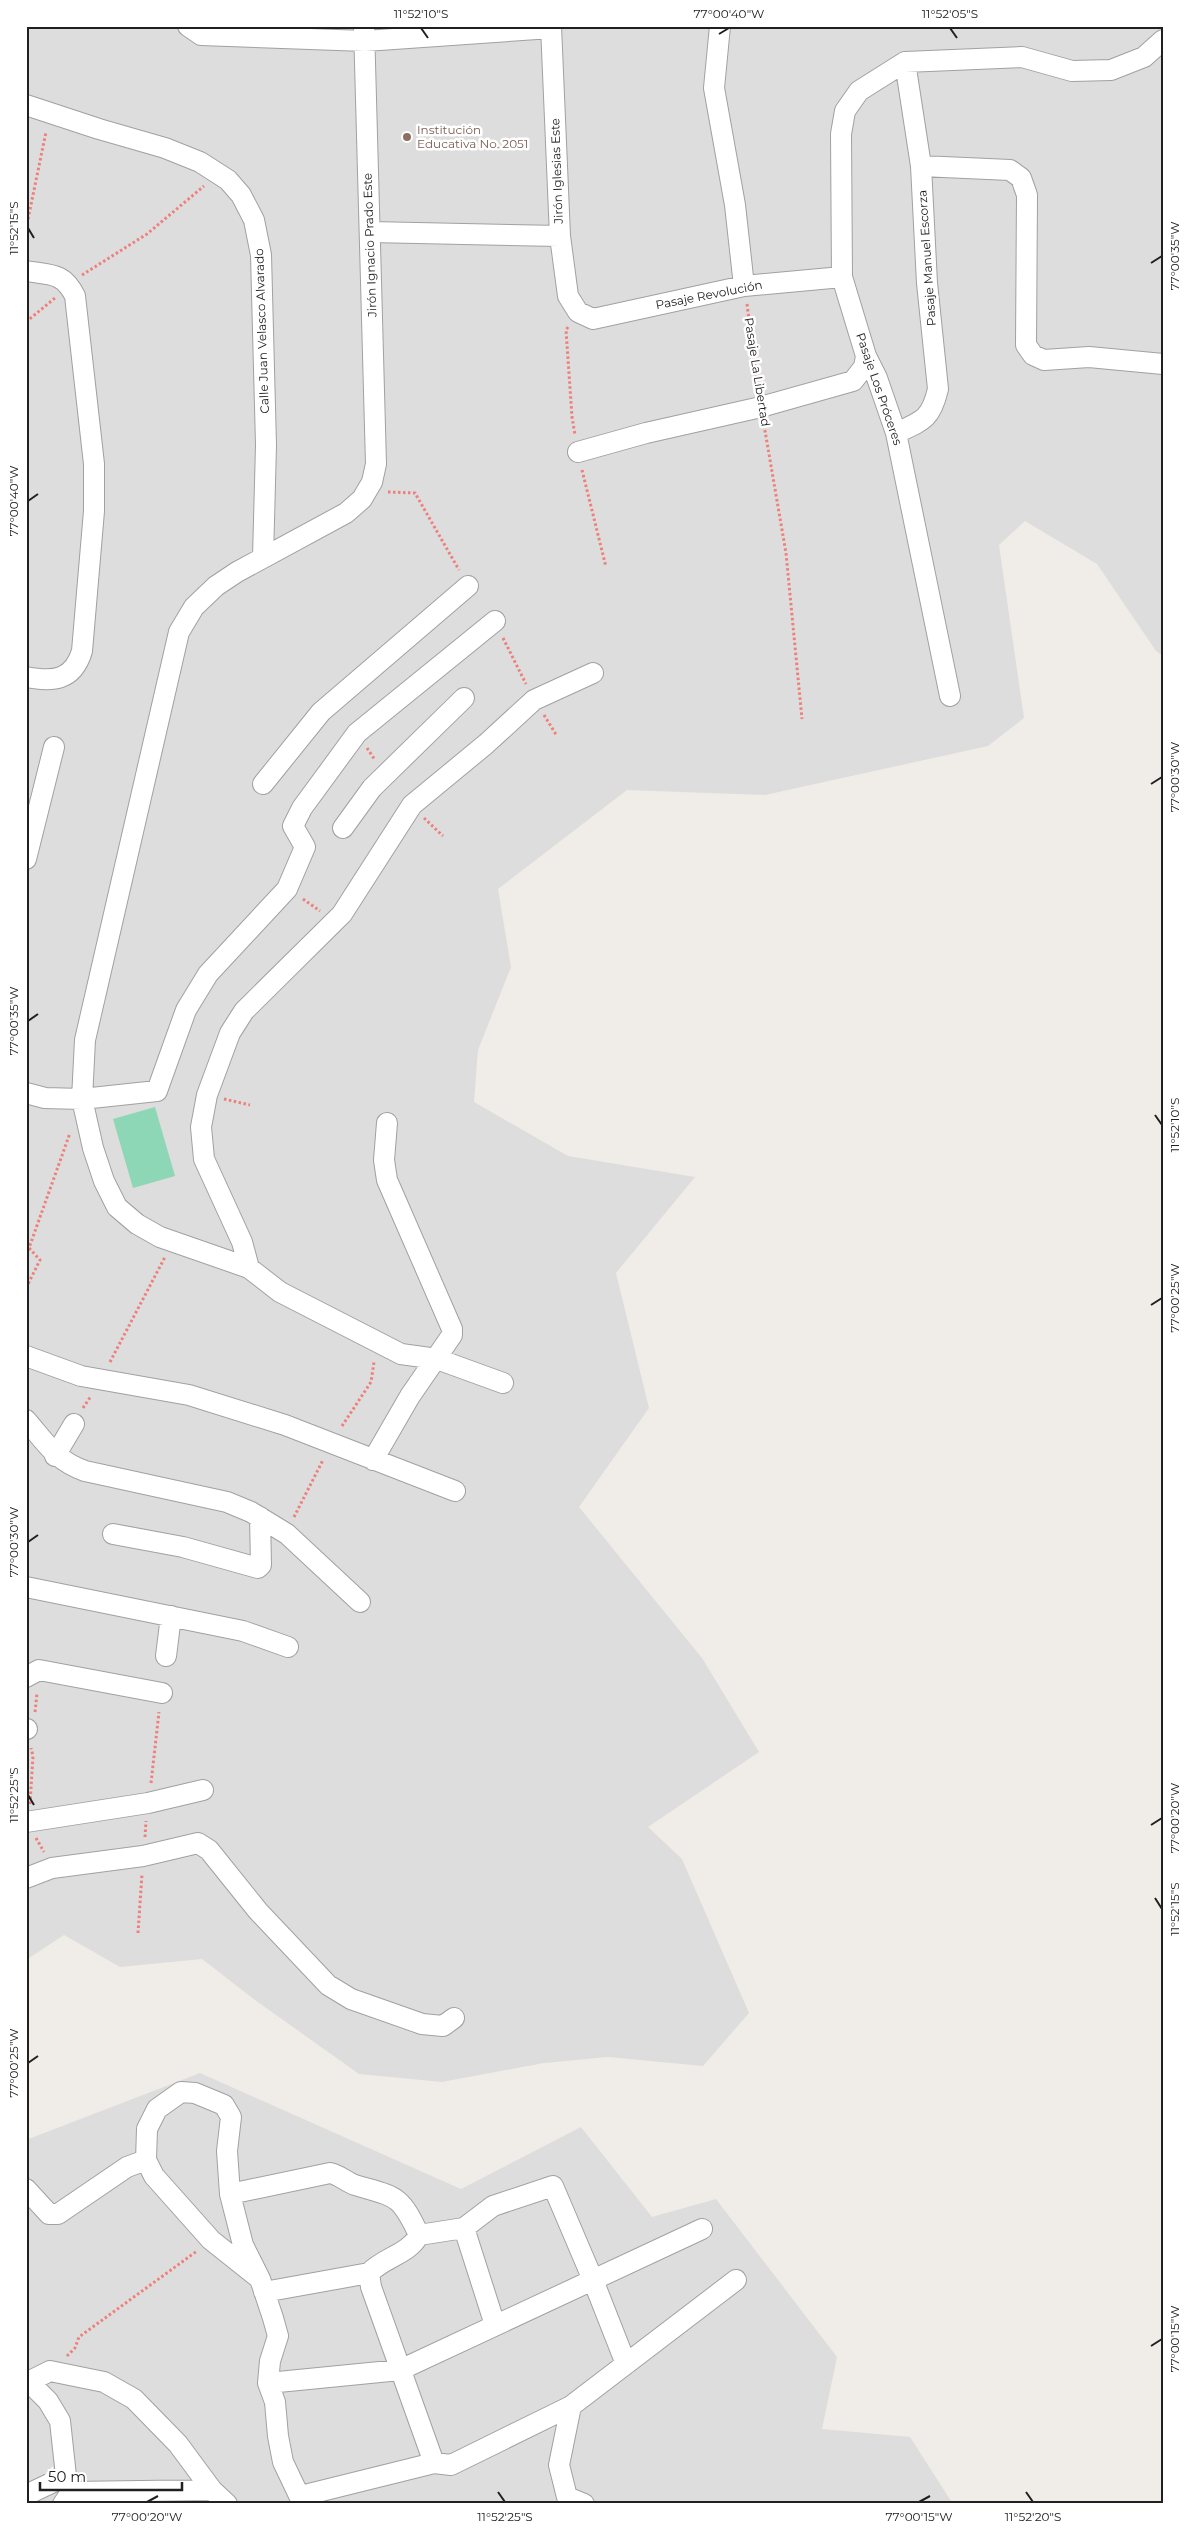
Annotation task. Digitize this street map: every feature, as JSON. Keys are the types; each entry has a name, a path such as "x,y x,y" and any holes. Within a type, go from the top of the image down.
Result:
{"street":[{"path":"720,26 714,88 735,205 744,286"},
{"path":"194,31 365,34 551,27"},
{"name":"Jirón Iglesias Este","path":"551,27 560,236 568,296 578,312"},
{"name":"Jirón Ignacio Prado Este","path":"365,34 376,464 372,482 362,500 346,513 216,586 194,607 179,632 85,1040 82,1100 104,1181 117,1208 137,1224 173,1241 249,1268 280,1292 401,1354 437,1359 503,1382"},
{"path":"905,62 1022,57 1072,71 1111,70 1144,57 1163,40"},
{"name":"Pasaje Los Próceres","path":"905,62 859,92 845,111 841,134 842,277 866,356 877,378 896,433 950,696"},
{"name":"Pasaje Manuel Escorza","path":"896,433 922,422 934,405 938,389 927,283 921,166 905,62"},
{"name":"Calle Juan Velasco Alvarado","path":"26,104 165,148 218,172 241,195 254,220 261,255 266,445 263,558"},
{"path":"921,166 1010,170 1021,178 1027,195 1026,345 1033,355 1050,361 1089,357 1163,364"},
{"path":"370,232 560,236"},
{"path":"26,271 62,277 70,285 78,308 76,321 94,464 94,511 82,651 78,663 69,673 58,679 42,680 26,677"},
{"name":"Pasaje Revolución","path":"578,312 593,319 744,286 842,277"},
{"path":"578,452 646,432 761,407 853,381 864,367 866,356"},
{"path":"263,784 321,712 468,586"},
{"path":"26,1093 45,1098 82,1100 157,1092 186,1010 208,974 288,889 304,847 293,826 302,808 357,733 494,621"},
{"path":"249,1268 242,1242 204,1159 201,1127 207,1095 230,1033 244,1011 342,914 412,805 486,744 534,700 593,673"},
{"path":"342,828 372,788 464,698"},
{"path":"26,859 54,747"},
{"path":"373,1460 410,1396 452,1335 452,1329 387,1180 384,1160 387,1123"},
{"path":"26,1356 81,1376 189,1395 285,1425 455,1490"},
{"path":"26,1420 55,1456 69,1466 227,1502 260,1517 287,1534 360,1602"},
{"path":"55,1456 74,1424"},
{"path":"114,1534 183,1547 258,1568 261,1565 260,1517"},
{"path":"26,1587 243,1631 288,1648"},
{"path":"166,1656 171,1616"},
{"path":"33,1673 162,1693"},
{"path":"27,1821 148,1803 203,1790"},
{"path":"26,1878 52,1868 143,1856 198,1843 209,1850 258,1911 328,1985 352,1999 422,2024 443,2026 454,2018"},
{"path":"626,2364 594,2280 553,2186 493,2206 464,2228 419,2235 412,2246 379,2263 369,2273 262,2285 211,2240 154,2176 146,2160 147,2129 156,2109 181,2092 195,2093 224,2105 231,2117 227,2151 230,2194 243,2245 262,2285 278,2336 270,2361 268,2383 275,2402 278,2436 283,2462 302,2500 434,2463 451,2465 571,2406 626,2364 736,2280"},
{"path":"26,2189 49,2214 58,2214 127,2168 146,2160"},
{"path":"230,2194 330,2173 339,2175 353,2184 381,2190 394,2197 410,2215 419,2235"},
{"path":"464,2228 495,2325"},
{"path":"268,2383 400,2370 702,2229"},
{"path":"369,2273 371,2288 434,2463"},
{"path":"67,2491 60,2421 48,2401 28,2383 50,2371 104,2382 134,2399 178,2444 212,2490 227,2504"},
{"path":"571,2406 559,2465 567,2497 584,2504"},
{"path":"26,2495 67,2491 212,2490"}],"path":[{"path":"26,229 50,113"},
{"path":"26,322 89,269 147,234 196,194 218,172"},
{"name":"Pasaje La Libertad","path":"744,286 761,407 786,554 802,719"},
{"path":"415,493 468,586"},
{"path":"494,621 534,700 557,736"},
{"path":"288,889 335,920"},
{"path":"26,1288 40,1260 29,1248 82,1100"},
{"path":"74,1424 100,1380 173,1241"},
{"path":"33,1673 34,1717 26,1729 33,1756 27,1821 52,1868"},
{"path":"50,2371 75,2348 79,2337 211,2240"}],"shaded area":[{"path":"26,26 1163,26 1163,656 1156,651 1097,564 1025,521 999,545 1024,718 988,746 765,795 627,790 498,889 511,967 478,1050 474,1102 568,1156 695,1177 616,1273 649,1408 579,1507 702,1658 759,1752 648,1827 682,1859 749,2013 703,2066 608,2057 544,2063 442,2082 359,2074 255,2000 202,1959 120,1967 64,1935 26,1960"},
{"path":"200,2073 461,2189 581,2127 652,2217 716,2199 837,2357 822,2429 910,2437 953,2504 26,2504 26,2140"}],"green space":[{"path":"155,1107 175,1176 133,1188 113,1119"}],"place":[{"name":"Institución Educativa No. 2051","path":"407,137"}]}
